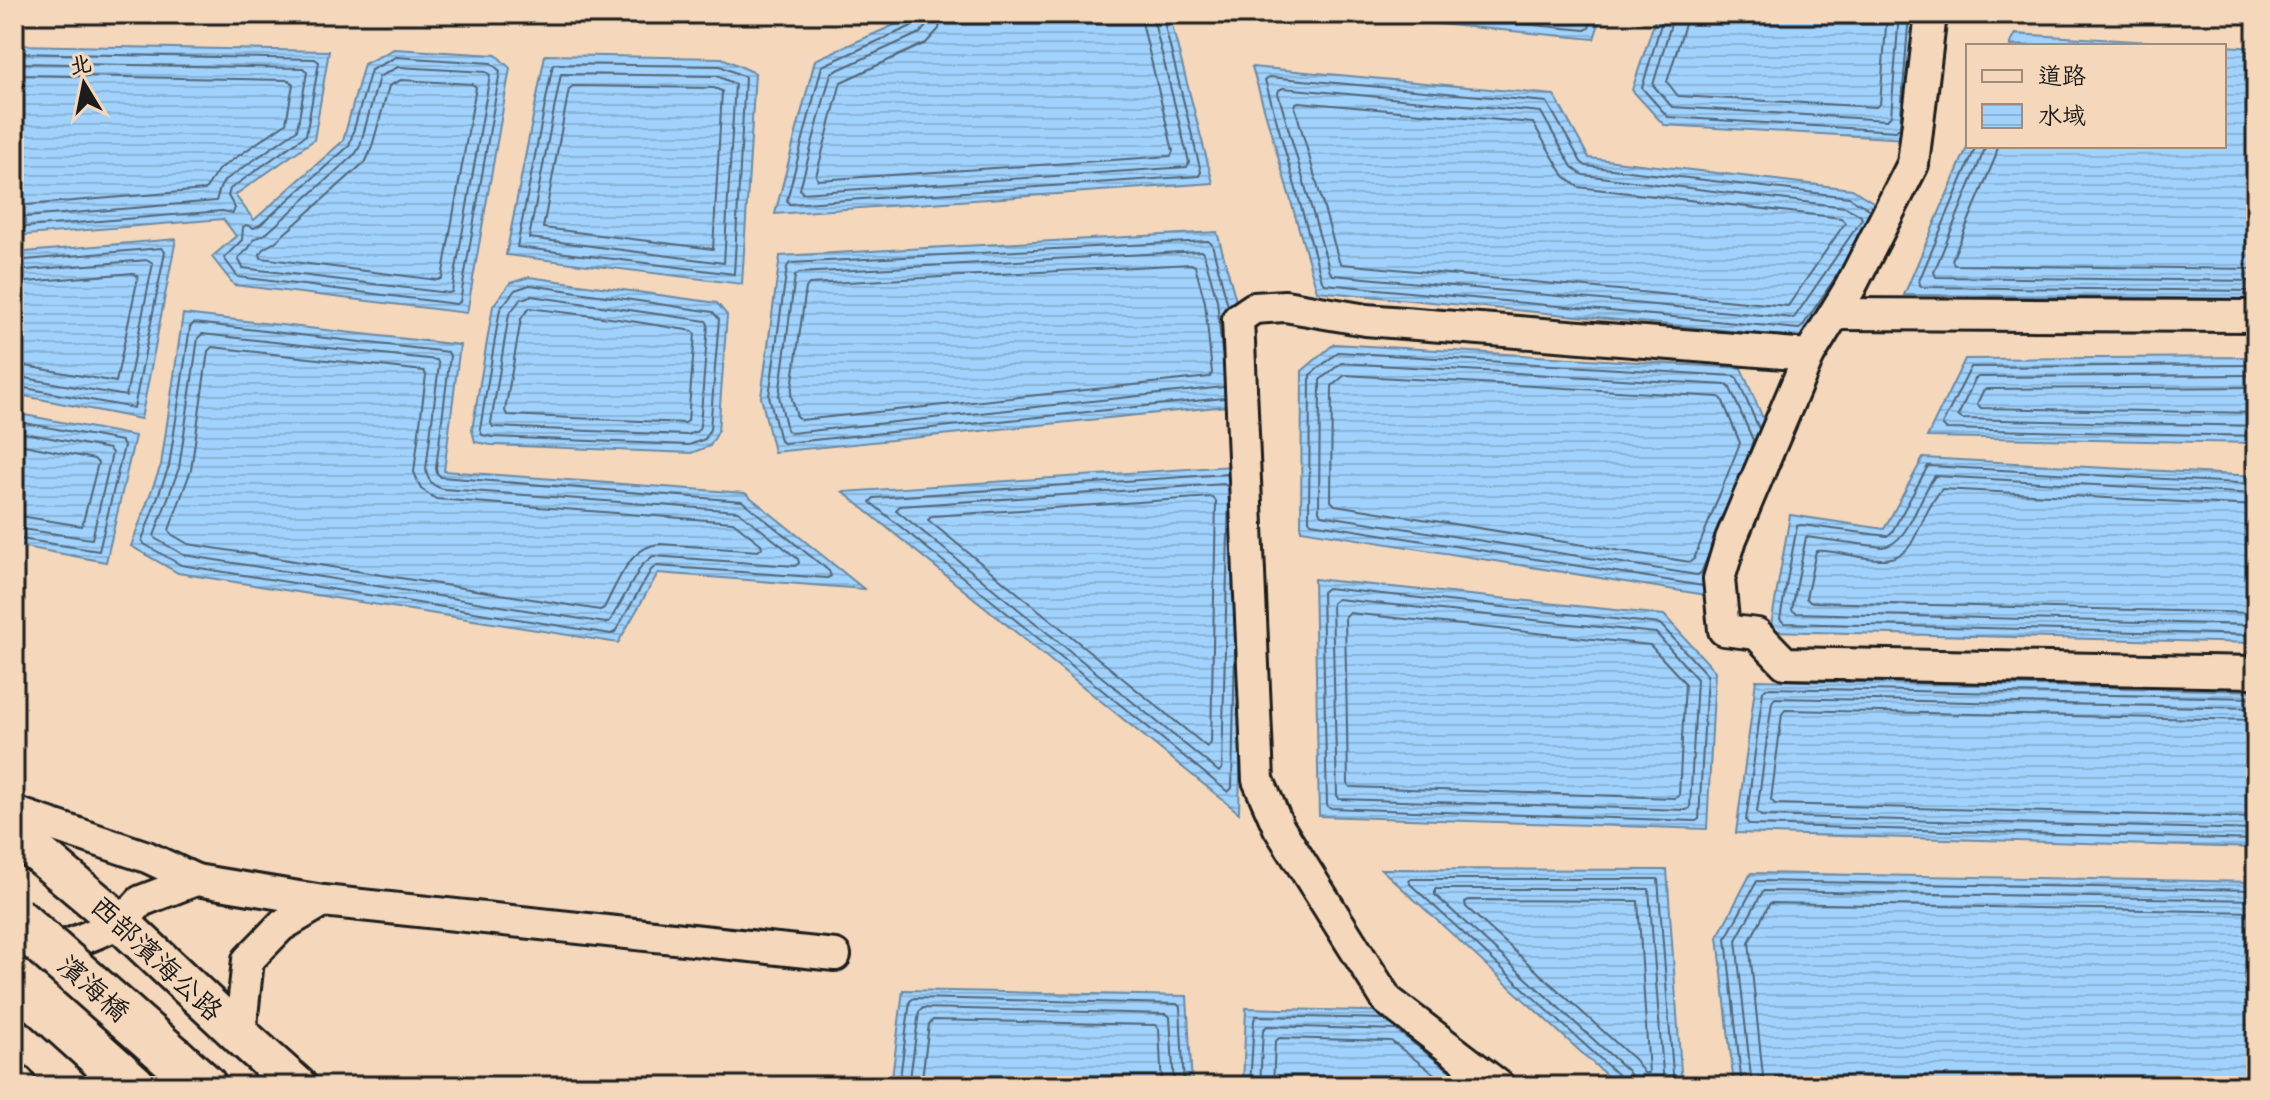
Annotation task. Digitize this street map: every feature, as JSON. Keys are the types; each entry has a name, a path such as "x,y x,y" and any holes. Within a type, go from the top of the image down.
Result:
{"highway":[{"name":"濱海橋","path":"14,918 189,1072"},
{"name":"濱海橋","path":"14,979 133,1086"}],"main road":[{"name":"西部濱海公路","path":"14,833 121,923 297,1086"}],"street":[{"path":"1931,14 1913,164 1835,314 1809,355 1731,539 1719,579 1724,630 1757,634 1785,663 2256,672"},
{"path":"1499,1086 1387,1000 1279,828 1258,780 1238,319 1254,308 1285,306 1366,320 1809,355"},
{"path":"1835,314 2256,316"},
{"path":"14,812 147,857 196,880 323,901 835,955"},
{"path":"14,967 121,923 141,901 196,880"},
{"path":"240,1035 248,960 281,926 323,901"}],"water":[{"path":"919,14 1169,14 1213,183 775,214 815,60"},
{"path":"1334,14 1602,14 1594,39"},
{"path":"1657,14 1917,14 1907,139 1664,125 1632,90"},
{"path":"2015,34 2187,44 2011,44"},
{"path":"14,45 329,51 314,140 235,195 254,220 343,141 364,64 394,49 496,55 510,68 467,313 234,285 212,257 236,236 223,219 14,236"},
{"path":"2226,46 2256,48 2256,299 1904,295 1967,148 2226,148"},
{"path":"545,55 722,58 755,73 742,284 506,255"},
{"path":"1252,67 1554,95 1589,158 1852,189 1889,212 1805,338 1317,291"},
{"path":"1217,232 1235,297 1246,404 774,452 761,397 780,256"},
{"path":"176,239 141,419 14,394 14,253"},
{"path":"529,277 717,303 727,315 718,432 710,446 691,453 475,442 472,430 493,306 510,283"},
{"path":"183,314 460,345 444,471 745,493 864,589 658,573 618,643 178,573 131,546 161,465"},
{"path":"1334,344 1741,368 1773,441 1712,596 1301,530 1302,371"},
{"path":"2256,357 2256,443 1927,437 1965,359"},
{"path":"14,413 135,436 106,562 14,545"},
{"path":"1923,458 2256,476 2256,643 1770,631 1790,515 1884,529"},
{"path":"1247,465 1239,813 843,492"},
{"path":"1314,579 1664,615 1715,671 1707,829 1319,816"},
{"path":"1756,680 2256,691 2256,848 1736,833"},
{"path":"1381,869 1667,870 1682,1086 1618,1086"},
{"path":"1751,873 2256,882 2256,1086 1734,1086 1718,936"},
{"path":"903,990 1187,996 1192,1086 891,1086"},
{"path":"1246,1008 1402,1012 1500,1086 1243,1086"}]}
